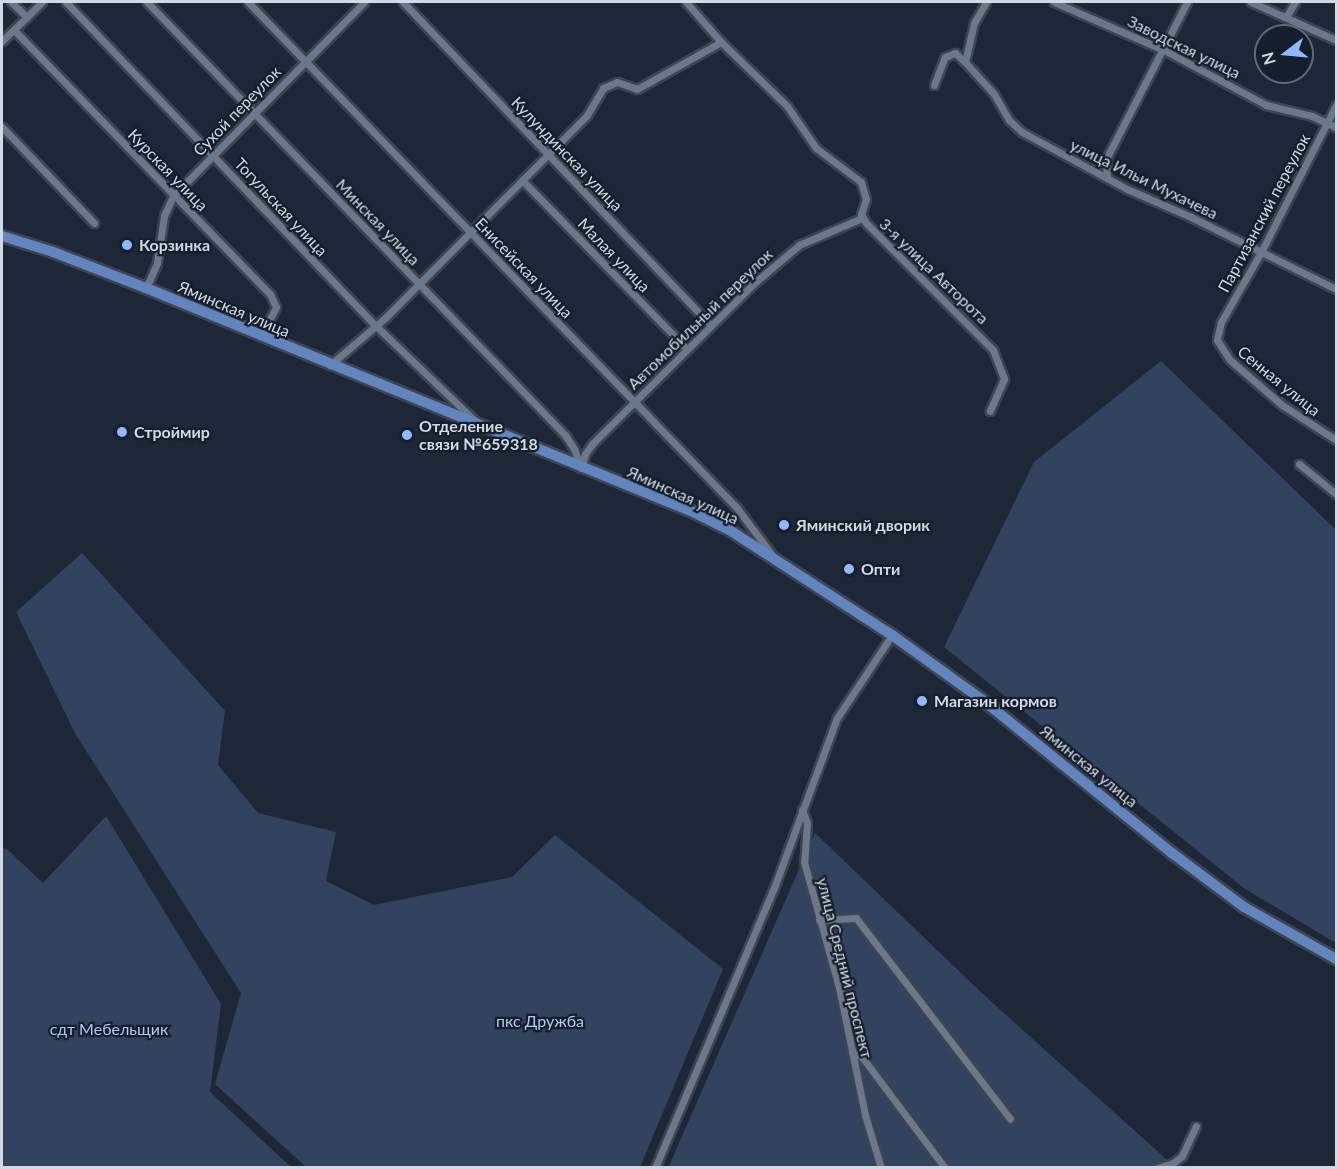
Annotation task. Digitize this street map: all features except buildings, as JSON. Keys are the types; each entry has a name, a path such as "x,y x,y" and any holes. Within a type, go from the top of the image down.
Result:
{"main road":[{"name":"Яминская улица","path":"2,236 53,252 146,288 693,512 774,557 892,635 984,701 1172,854 1244,907 1336,959"}],"street":[{"path":"11,2 27,17"},
{"path":"2,41 42,2"},
{"name":"Тогульская улица","path":"66,2 376,326 482,427"},
{"name":"Минская улица","path":"147,2 565,435 574,449 581,468"},
{"name":"Енисейская улица","path":"248,2 737,508 774,557"},
{"name":"Сухой переулок","path":"146,288 155,269 162,225 173,196 364,2"},
{"name":"Кулундинская улица","path":"403,2 711,325"},
{"name":"3-я улица Авторота","path":"686,2 721,42 787,106 816,148 861,182 866,199 862,218 993,350 1004,379 990,411"},
{"path":"934,85 945,57 955,53 965,62 974,23 986,2"},
{"name":"Заводская улица","path":"1054,2 1164,50 1266,105 1327,122 1336,127"},
{"path":"1107,177 1106,159 1187,2"},
{"path":"1251,2 1336,40"},
{"path":"1286,17 1295,2"},
{"name":"Курская улица","path":"14,30 273,298 276,307 261,336"},
{"path":"330,365 376,326 549,154 587,115 607,84 617,82 637,89 721,42"},
{"name":"улица Ильи Мухачева","path":"965,62 994,94 1018,129 1107,177 1336,289"},
{"name":"Партизанский переулок","path":"1217,334 1221,322 1261,252 1336,105"},
{"path":"2,127 94,224"},
{"name":"Малая улица","path":"522,180 687,349"},
{"name":"Автомобильный переулок","path":"581,468 587,450 711,325 799,245 862,218"},
{"name":"Сенная улица","path":"1217,334 1217,344 1230,360 1282,405 1336,440"},
{"path":"1299,464 1336,494"},
{"path":"655,1167 774,888 837,718 892,635"},
{"name":"улица Средний проспект","path":"802,810 807,823 804,862 839,987 865,1115 881,1167"},
{"path":"819,921 856,918 1010,1119"},
{"path":"852,1052 862,1056 945,1167"},
{"path":"1157,1167 1171,1165 1182,1156 1196,1126"}],"green space":[{"path":"1161,361 1336,530 1336,943 1245,889 944,647 1034,462"},
{"name":"пкс Дружба","path":"82,553 225,711 218,765 258,813 336,832 326,881 374,905 512,877 555,835 723,969 640,1167 306,1167 215,1084 241,993 76,735 16,612"},
{"name":"сдт Мебельщик","path":"106,816 221,1004 210,1092 291,1167 2,1167 2,848 8,850 43,883"},
{"path":"815,833 985,996 1175,1167 668,1168"}],"place":[{"name":"Корзинка","path":"127,245"},
{"name":"Строймир","path":"122,432"},
{"name":"Отделение связи №659318","path":"407,435"},
{"name":"Яминский дворик","path":"784,525"},
{"name":"Опти","path":"849,569"},
{"name":"Магазин кормов","path":"922,701"}]}
